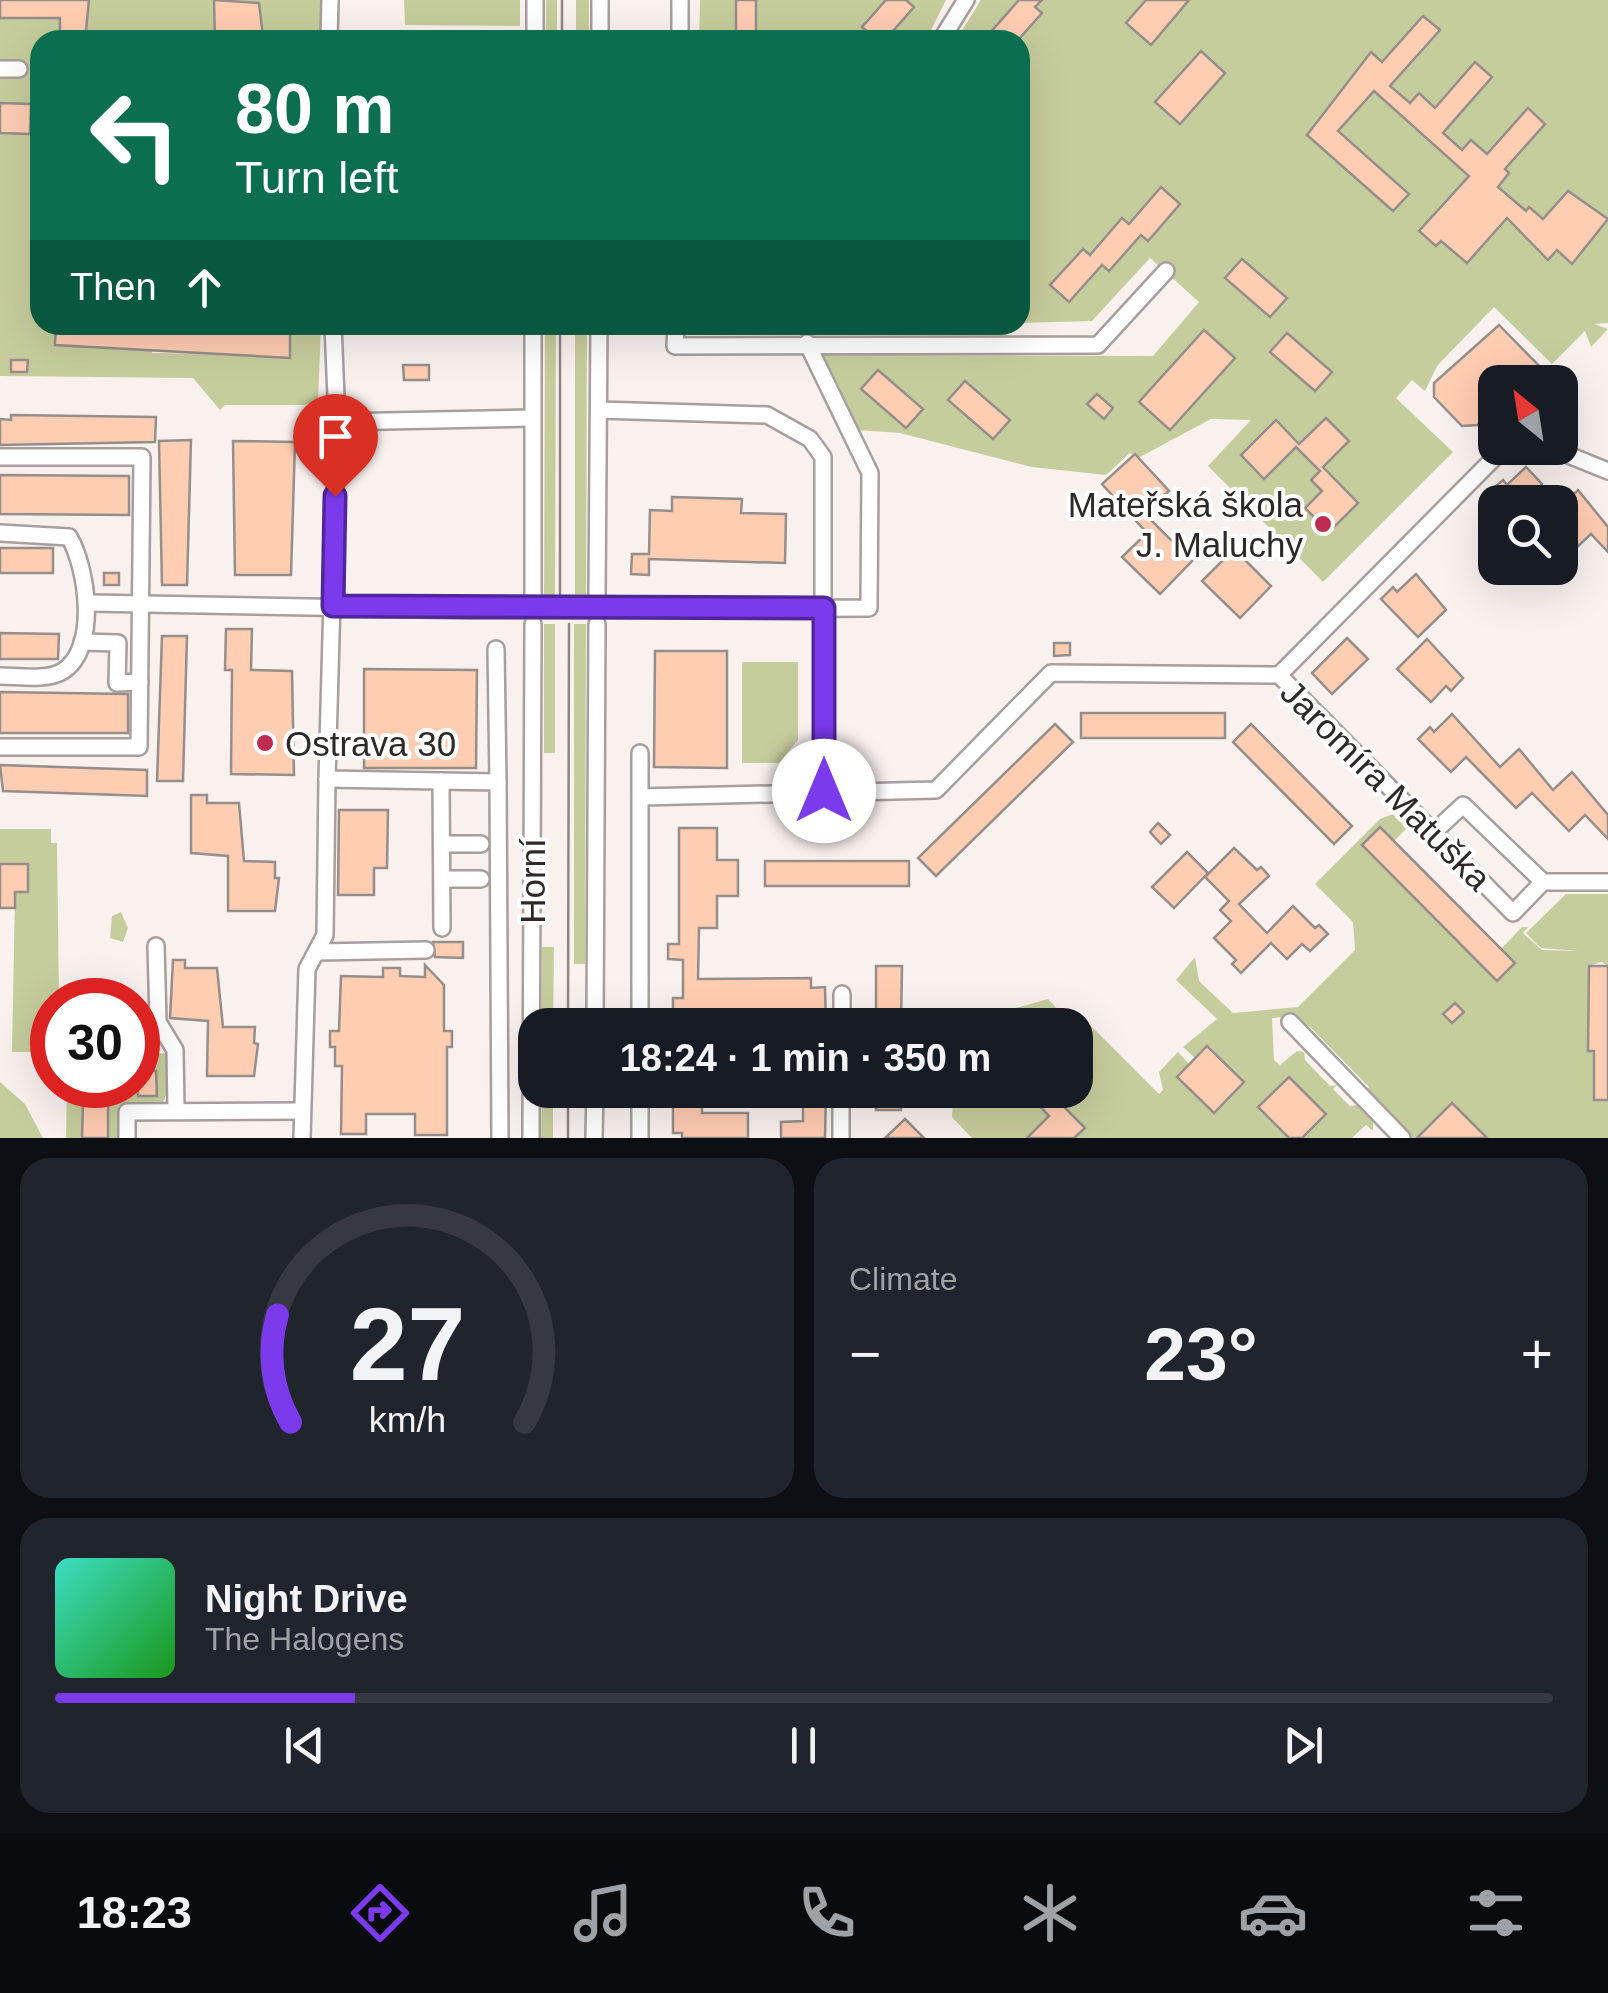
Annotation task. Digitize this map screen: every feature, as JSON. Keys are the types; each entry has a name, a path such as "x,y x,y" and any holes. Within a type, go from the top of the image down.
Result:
{"street":[{"path":"329,30 330,0"},
{"path":"534,30 535,0"},
{"path":"600,0 600,30"},
{"path":"680,0 680,30"},
{"path":"947,30 966,0"},
{"path":"0,69 19,68"},
{"path":"676,335 676,346 1098,346 1166,271"},
{"path":"302,1138 307,970 325,936 336,422 332,335"},
{"path":"533,335 533,596"},
{"path":"597,595 599,335"},
{"path":"932,335 932,345"},
{"path":"88,603 471,610 868,608 870,473 807,343"},
{"path":"599,410 766,415 788,423 810,439 823,458 824,791"},
{"path":"336,422 532,418"},
{"path":"0,457 142,457 139,748 0,747"},
{"path":"1578,459 1608,471"},
{"path":"1279,675 1487,465"},
{"path":"0,533 61,534 72,540 88,603 82,642 69,666 54,675 0,676"},
{"name":"Horní","path":"531,1138 533,624"},
{"name":"Horní","path":"595,1008 596,624"},
{"path":"82,642 118,643 117,682 140,682"},
{"path":"496,649 500,1138"},
{"name":"Jaromíra Matuška","path":"641,796 936,790 1051,673 1279,675 1513,913 1543,882 1608,882"},
{"path":"640,753 640,1008"},
{"path":"327,779 498,782"},
{"path":"441,782 442,928"},
{"path":"1434,832 1463,805 1543,882"},
{"path":"442,844 482,844"},
{"path":"442,879 482,879"},
{"path":"156,946 158,1022 175,1050 176,1111"},
{"path":"318,952 426,950"},
{"path":"842,994 842,1008"},
{"path":"1290,1022 1402,1138"},
{"path":"594,1108 594,1138"},
{"path":"640,1108 640,1138"},
{"path":"840,1138 841,1108"},
{"path":"127,1138 127,1112 302,1111"}],"green space":[{"path":"0,0 322,0 321,30 30,30 30,335 56,335 56,345 152,349 152,353 289,357 290,335 321,335 318,401 304,405 225,405 220,410 193,378 0,376"},
{"path":"404,0 520,0 520,26 405,25"},
{"path":"546,0 557,0 557,30 546,30"},
{"path":"576,0 589,0 589,30 576,30"},
{"path":"700,0 946,0 931,30 699,30"},
{"path":"981,0 1608,0 1608,323 1594,324 1608,329 1591,347 1585,331 1552,364 1494,307 1437,366 1425,391 1412,380 1396,398 1453,452 1323,582 1208,466 1251,420 1211,419 1138,458 1130,453 1106,475 1032,467 900,433 857,430 823,355 1153,356 1199,302 1150,258 1092,321 1030,323 1030,30 962,30"},
{"path":"545,335 556,335 555,595 544,595"},
{"path":"575,335 587,335 586,595 575,595"},
{"path":"544,624 555,624 555,753 544,753"},
{"path":"574,624 586,624 585,964 574,964"},
{"path":"742,662 798,662 798,740 779,763 742,763"},
{"path":"1393,814 1407,828 1394,841 1379,827 1363,845 1497,981 1514,963 1501,949 1522,927 1528,927 1523,933 1542,950 1579,951 1541,948 1526,933 1566,894 1608,894 1608,966 1602,962 1588,966 1588,1050 1593,1050 1594,1099 1608,1100 1608,1138 1408,1138 1392,1122 1394,1117 1365,1092 1369,1087 1309,1026 1302,1031 1283,1017 1272,1018 1274,1060 1280,1065 1297,1051 1304,1052 1305,1060 1330,1086 1337,1085 1333,1089 1373,1122 1373,1131 1366,1125 1352,1138 972,1138 952,1117 952,1108 1093,1108 1093,1028 1159,1094 1163,1090 1159,1072 1178,1052 1189,1064 1177,1078 1213,1113 1244,1081 1209,1046 1195,1058 1183,1047 1217,1019 1176,980 1195,957 1199,981 1233,1013 1298,1007 1355,950 1353,922 1315,884 1380,819"},
{"path":"0,829 51,829 51,843 57,843 59,978 30,978 30,1052 12,1052 15,892 28,891 28,865 0,864"},
{"path":"121,912 128,928 123,942 110,938 112,916"},
{"path":"542,947 554,947 553,1008 542,1008"},
{"path":"1048,999 1057,1008 1016,1008"},
{"path":"160,1053 169,1053 170,1086 160,1105"},
{"path":"0,1082 25,1104 43,1138 0,1138"},
{"path":"67,1108 118,1108 118,1138 66,1138"},
{"path":"542,1108 553,1108 553,1138 541,1138"}],"building":[{"path":"0,0 89,0 86,30 60,30 60,18 0,18"},
{"path":"214,0 259,3 262,30 215,30"},
{"path":"736,0 756,0 756,30 736,30"},
{"path":"886,0 906,0 914,7 894,30 862,27"},
{"path":"1019,0 1042,0 1035,7 1042,13 1027,30 993,30"},
{"path":"1146,0 1189,0 1151,45 1126,23"},
{"path":"1423,16 1440,30 1390,86 1410,103 1419,93 1435,108 1475,62 1492,77 1443,133 1462,150 1471,140 1487,154 1528,108 1545,124 1505,169 1509,173 1498,187 1526,211 1529,207 1543,219 1568,191 1608,219 1572,264 1557,250 1548,260 1507,218 1467,263 1441,241 1436,246 1419,231 1469,176 1374,91 1338,131 1409,194 1393,211 1307,135 1371,52 1382,62"},
{"path":"1201,51 1225,73 1180,124 1155,102"},
{"path":"0,103 30,104 30,134 0,133"},
{"path":"1161,187 1180,204 1148,241 1141,235 1109,271 1102,265 1069,302 1050,285 1083,249 1090,255 1122,218 1129,224"},
{"path":"1242,259 1287,298 1270,317 1225,278"},
{"path":"1499,325 1538,365 1478,365 1478,425 1462,426 1434,397 1434,383"},
{"path":"1204,330 1235,358 1170,430 1139,402"},
{"path":"1287,333 1332,372 1315,391 1270,352"},
{"path":"56,335 290,335 290,358 55,345"},
{"path":"11,360 28,360 27,372 11,372"},
{"path":"403,365 429,365 429,380 404,380"},
{"path":"878,370 923,409 906,428 861,389"},
{"path":"965,381 1010,420 993,439 948,400"},
{"path":"1097,394 1113,408 1104,419 1087,404"},
{"path":"11,415 156,417 155,442 0,445 0,419 11,420"},
{"path":"1326,418 1349,441 1323,467 1358,503 1329,532 1305,508 1322,491 1311,480 1320,471 1296,447 1264,479 1241,455 1276,420 1299,444"},
{"path":"191,440 187,585 162,585 159,441"},
{"path":"233,441 295,442 291,575 235,575"},
{"path":"1135,454 1169,491 1144,513 1192,561 1160,594 1122,557 1147,533 1102,484"},
{"path":"1526,467 1542,484 1541,485 1507,485"},
{"path":"0,475 129,476 129,515 0,514"},
{"path":"1578,490 1608,527 1608,552 1591,534 1578,546"},
{"path":"672,497 742,499 741,513 786,514 785,563 649,559 649,575 631,574 632,554 649,554 650,510 672,511"},
{"path":"0,548 53,548 53,573 0,573"},
{"path":"1234,549 1271,586 1240,618 1202,581"},
{"path":"104,573 119,573 119,585 104,585"},
{"path":"1416,574 1446,610 1418,637 1381,599 1393,587 1397,592"},
{"path":"226,629 252,629 251,670 292,671 294,775 231,774 232,670 225,670"},
{"path":"0,633 59,634 58,659 0,659"},
{"path":"162,636 187,636 183,781 157,781"},
{"path":"1347,638 1368,659 1332,694 1312,673"},
{"path":"1427,639 1463,678 1451,691 1446,686 1431,702 1397,669"},
{"path":"1054,643 1070,643 1070,655 1054,656"},
{"path":"655,651 727,651 727,768 654,767"},
{"path":"364,669 477,670 476,768 364,768"},
{"path":"0,692 128,694 128,733 0,733"},
{"path":"1081,713 1225,713 1225,738 1081,738"},
{"path":"1452,714 1500,767 1519,749 1553,790 1572,772 1608,815 1608,839 1585,815 1569,831 1532,793 1516,808 1466,757 1451,772 1418,739 1430,727 1434,732"},
{"path":"1055,724 1073,742 936,876 918,858"},
{"path":"1251,724 1352,826 1334,844 1233,742"},
{"path":"0,765 147,770 147,796 3,791"},
{"path":"191,795 207,795 207,803 239,803 244,861 275,862 275,878 279,878 275,911 228,911 228,856 191,853"},
{"path":"339,810 388,810 387,868 374,868 374,895 338,895"},
{"path":"1158,823 1170,835 1161,844 1150,832"},
{"path":"1380,827 1515,963 1497,981 1362,845"},
{"path":"679,828 717,828 717,860 738,860 738,896 717,896 717,928 699,928 698,979 811,978 811,988 825,987 826,1008 673,1008 673,998 683,998 683,960 668,959 668,944 679,944"},
{"path":"1234,848 1269,876 1239,904 1267,933 1293,906 1315,928 1319,925 1328,934 1310,951 1302,944 1287,959 1271,943 1241,973 1232,964 1236,960 1214,938 1231,921 1220,910 1229,901 1205,877"},
{"path":"1187,852 1208,873 1174,908 1152,887"},
{"path":"765,861 909,861 909,886 765,886"},
{"path":"0,864 28,864 28,892 15,892 15,908 0,908"},
{"path":"433,942 463,942 463,958 435,957"},
{"path":"173,960 185,960 185,968 217,968 223,1027 255,1027 254,1043 258,1044 254,1076 207,1076 208,1021 170,1018"},
{"path":"425,965 444,985 444,1031 452,1031 452,1047 447,1047 447,1135 415,1135 415,1114 366,1114 366,1134 341,1134 342,1066 335,1066 330,1031 339,1031 341,976 383,977 383,968 400,968 400,976 425,977"},
{"path":"876,966 902,966 901,1008 876,1008"},
{"path":"1589,966 1608,966 1608,1100 1594,1100 1594,1051 1588,1051"},
{"path":"1455,1003 1464,1012 1452,1023 1443,1014"},
{"path":"1207,1046 1244,1082 1214,1113 1177,1077"},
{"path":"1289,1077 1326,1114 1302,1138 1289,1138 1258,1107"},
{"path":"1452,1103 1487,1138 1417,1138"},
{"path":"83,1108 108,1108 108,1138 82,1138"},
{"path":"673,1108 702,1108 702,1113 748,1113 748,1138 682,1138 682,1133 673,1133"},
{"path":"803,1108 826,1108 825,1138 781,1138 781,1122 803,1121"},
{"path":"1042,1108 1065,1108 1085,1128 1074,1138 1027,1138 1049,1116"},
{"path":"905,1119 924,1138 885,1138"}],"tram line":[{"path":"562,0 562,30"},
{"path":"560,335 560,595"},
{"path":"568,1008 569,624"},
{"path":"568,1108 568,1138"}],"place":[{"name":"Mateřská škola J. Maluchy","path":"1323,524"},
{"name":"Ostrava 30","path":"265,743"}],"route":[{"path":"335,496 333,606 471,610 824,608 824,791"}]}
